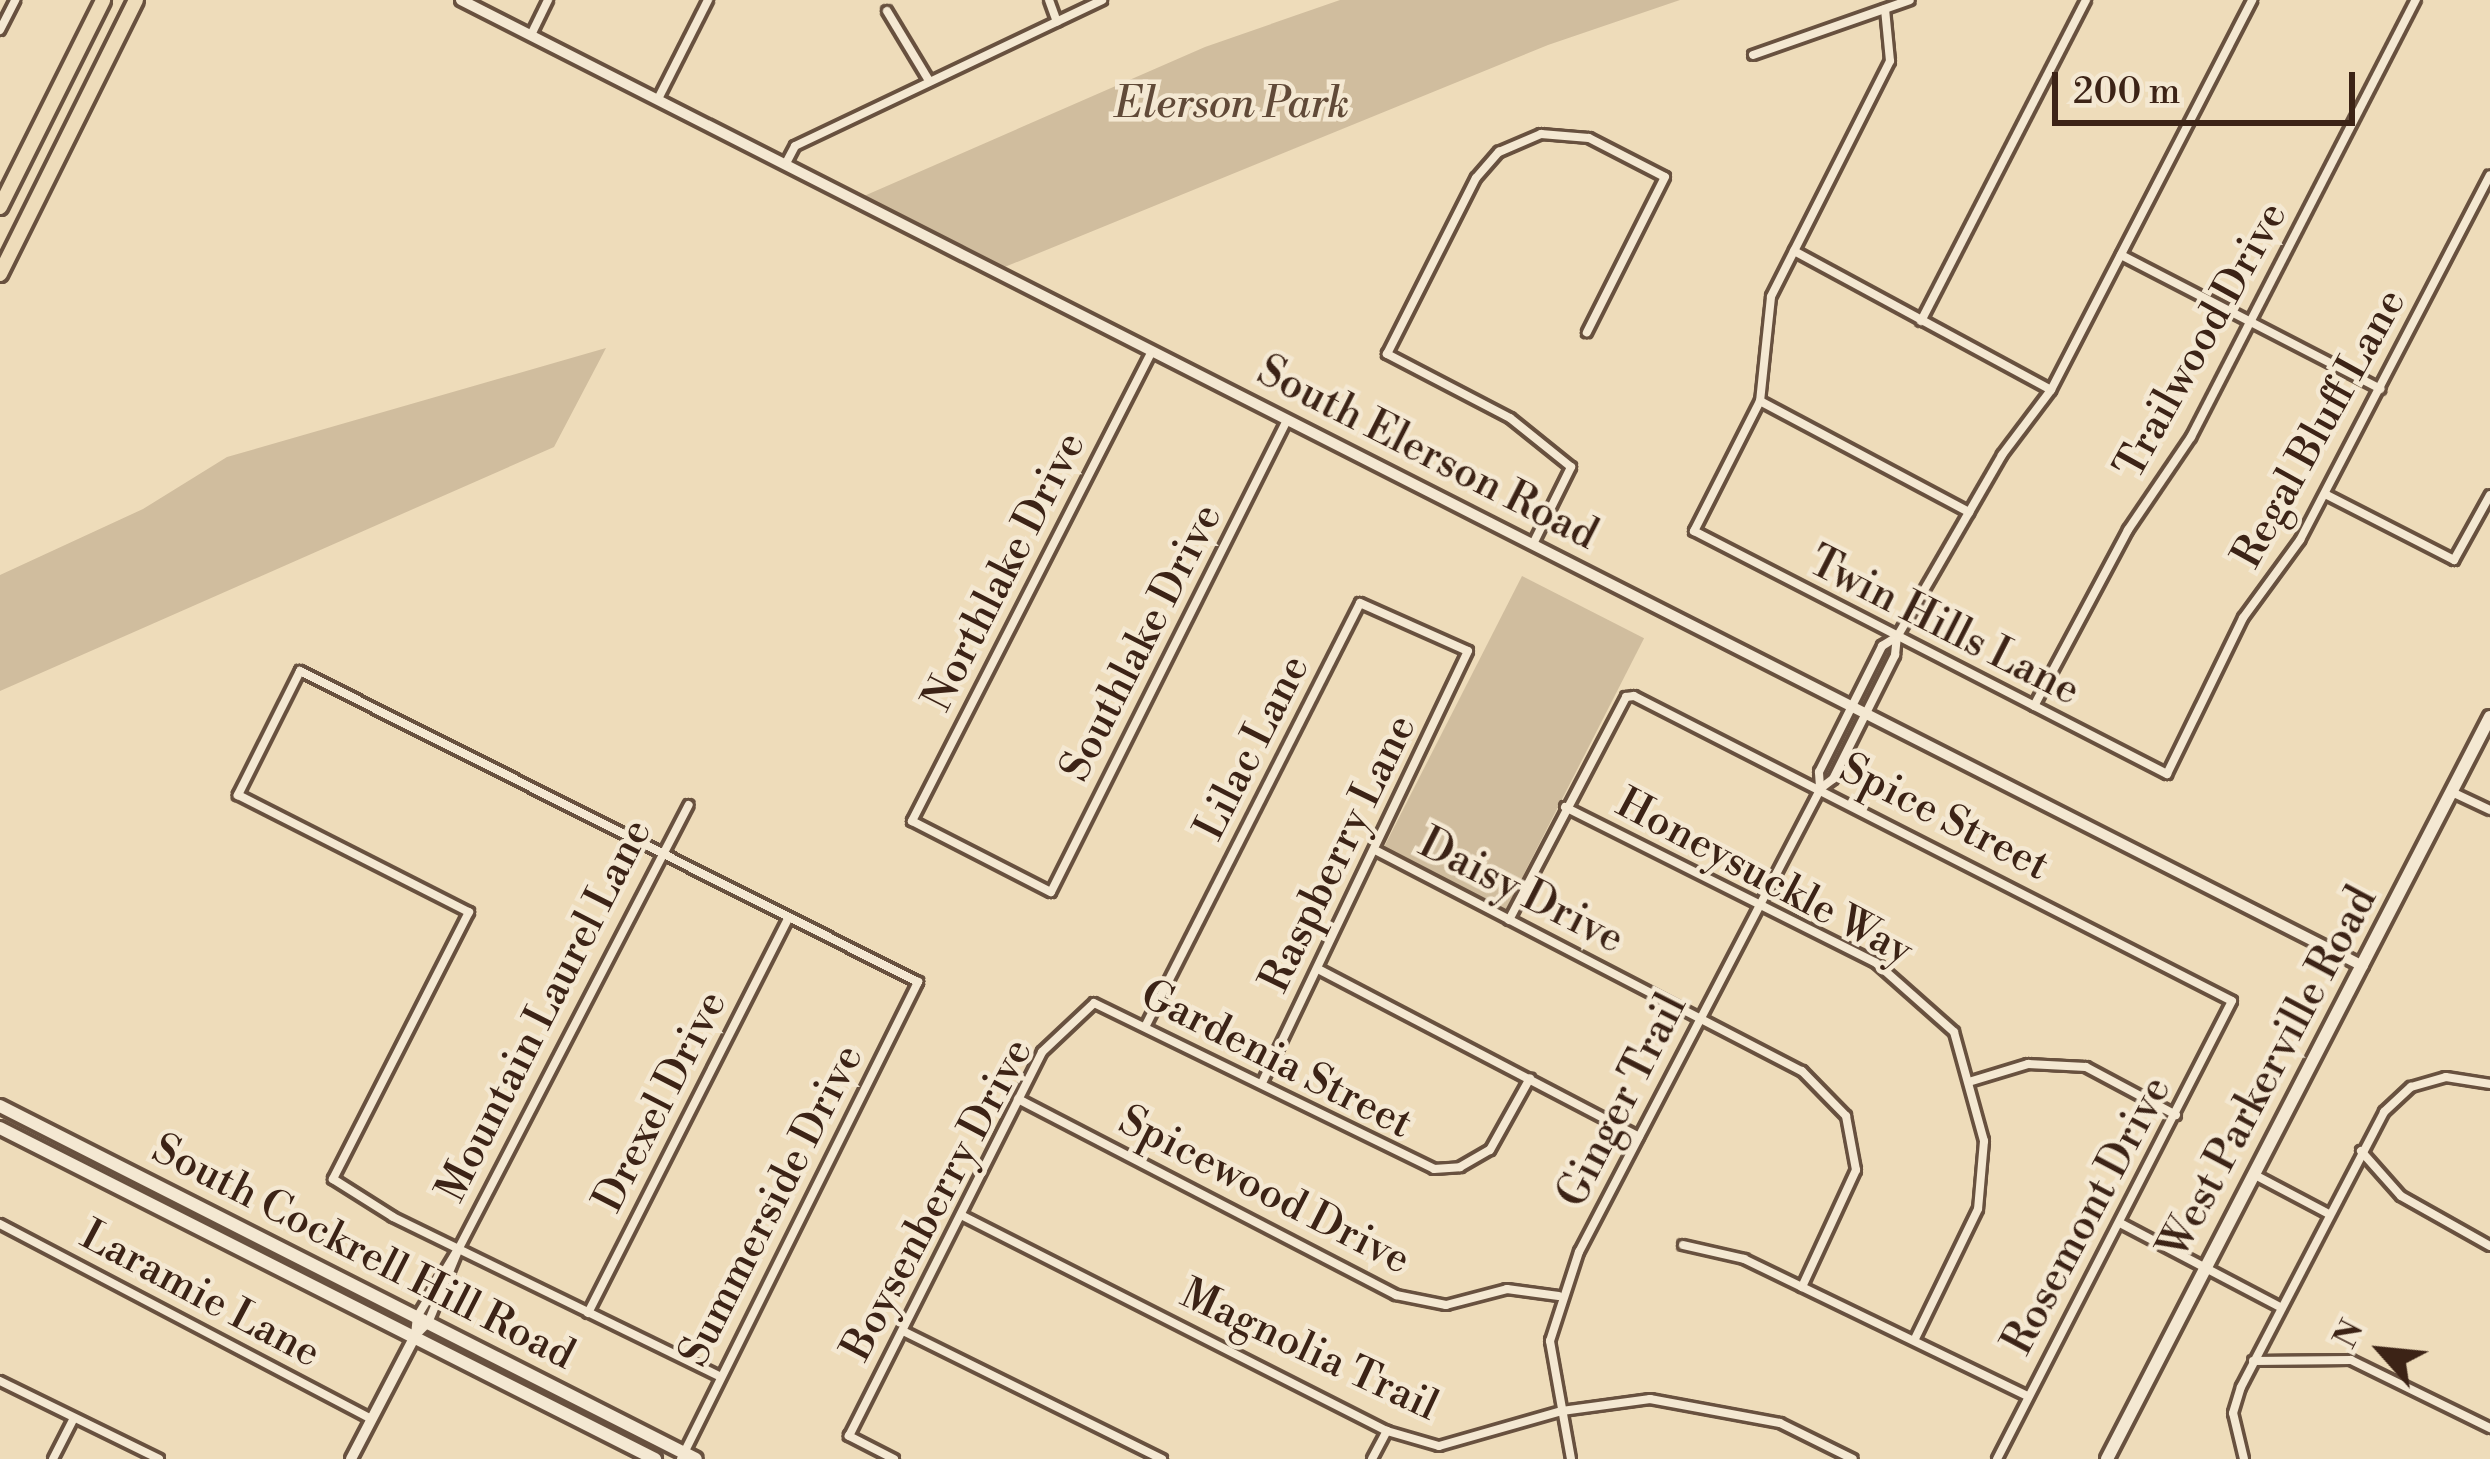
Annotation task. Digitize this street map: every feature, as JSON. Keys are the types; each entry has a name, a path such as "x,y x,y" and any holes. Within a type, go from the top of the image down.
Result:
{"main road":[{"path":"0,207 103,0"},
{"path":"0,274 136,0"},
{"name":"West Parkerville Road","path":"2108,1459 2490,717"},
{"name":"South Cockrell Hill Road","path":"0,1106 687,1457"},
{"name":"South Cockrell Hill Road","path":"0,1128 655,1459"}],"street":[{"path":"0,30 15,0"},
{"name":"South Elerson Road","path":"461,0 2363,966"},
{"path":"530,35 548,0"},
{"path":"658,99 708,0"},
{"path":"1048,0 1057,22"},
{"path":"785,165 795,146 1102,0"},
{"path":"1754,55 1910,0"},
{"path":"1921,321 2086,0"},
{"name":"Ginger Trail","path":"1571,1459 1550,1341 1559,1296 1700,1016 1866,713 1897,638 1969,512 2051,390 2252,0"},
{"name":"Trailwood Drive","path":"2034,706 2251,322 2416,0"},
{"path":"1886,9 1891,61 1771,297 1760,400 1969,512"},
{"path":"886,11 928,79"},
{"path":"1532,546 1571,467 1510,418 1387,354 1476,178 1499,152 1527,138 1573,134 1665,177 1587,332"},
{"name":"Regal Bluff Lane","path":"2167,774 2243,618 2279,574 2326,494 2490,175"},
{"path":"1794,251 2051,390"},
{"path":"2121,255 2380,389"},
{"name":"Northlake Drive","path":"1051,892 912,821 1152,350"},
{"name":"Twin Hills Lane","path":"1760,400 1694,531 2167,774"},
{"name":"Southlake Drive","path":"1051,892 1287,420"},
{"path":"2326,494 2455,560 2490,495"},
{"name":"Lilac Lane","path":"1146,1025 1360,603 1468,651"},
{"name":"Ginger Trail","path":"1821,788 1820,772 1882,646 1897,638"},
{"name":"Raspberry Lane","path":"1262,1082 1377,851 1468,651"},
{"path":"719,1376 459,1248 333,1179 469,911 238,796 300,671 788,919"},
{"name":"Spice Street","path":"1564,807 1626,697 1821,788 2232,1001"},
{"path":"2452,792 2490,811"},
{"name":"Mountain Laurel Lane","path":"351,1459 689,805"},
{"path":"1509,920 1564,807"},
{"name":"Honeysuckle Way","path":"1564,807 1905,984 1954,1032 1972,1081 1984,1141 1978,1209 1915,1339"},
{"name":"Daisy Drive","path":"1377,851 1802,1072 1846,1116 1856,1170 1802,1287"},
{"name":"Summerside Drive","path":"687,1457 719,1376 918,982 788,919"},
{"name":"Drexel Drive","path":"588,1313 788,919"},
{"path":"1318,969 1639,1138"},
{"name":"Rosemont Drive","path":"1997,1459 2232,1001"},
{"name":"Gardenia Street","path":"1094,1003 1434,1169 1460,1166 1490,1150 1530,1078"},
{"name":"Boysenberry Drive","path":"894,1459 848,1436 1042,1052 1094,1003"},
{"path":"1972,1081 2028,1064 2086,1067 2176,1114"},
{"path":"2244,1459 2233,1413 2253,1361 2361,1151 2411,1087 2446,1077 2490,1084"},
{"name":"Spicewood Drive","path":"1018,1099 1396,1294 1446,1305 1507,1289 1559,1296"},
{"path":"2361,1151 2401,1196 2490,1246"},
{"path":"2253,1174 2329,1214"},
{"name":"Magnolia Trail","path":"961,1215 1387,1431 1439,1446 1562,1411 1650,1399 1715,1406 1780,1423 1853,1459"},
{"path":"2120,1223 2280,1306"},
{"name":"Laramie Lane","path":"0,1224 372,1418"},
{"path":"1683,1245 1744,1258 2026,1396"},
{"path":"903,1331 1162,1459"},
{"path":"2253,1361 2351,1360 2490,1428"},
{"path":"0,1381 159,1459"},
{"path":"53,1459 74,1417"},
{"path":"1372,1459 1387,1431"}],"green space":[{"name":"Elerson Park","path":"1340,0 1680,0 1548,45 995,271 864,196 1205,47"},
{"path":"606,348 554,447 0,691 0,575 143,509 227,457"},
{"path":"1522,576 1644,638 1505,911 1383,849"}]}
